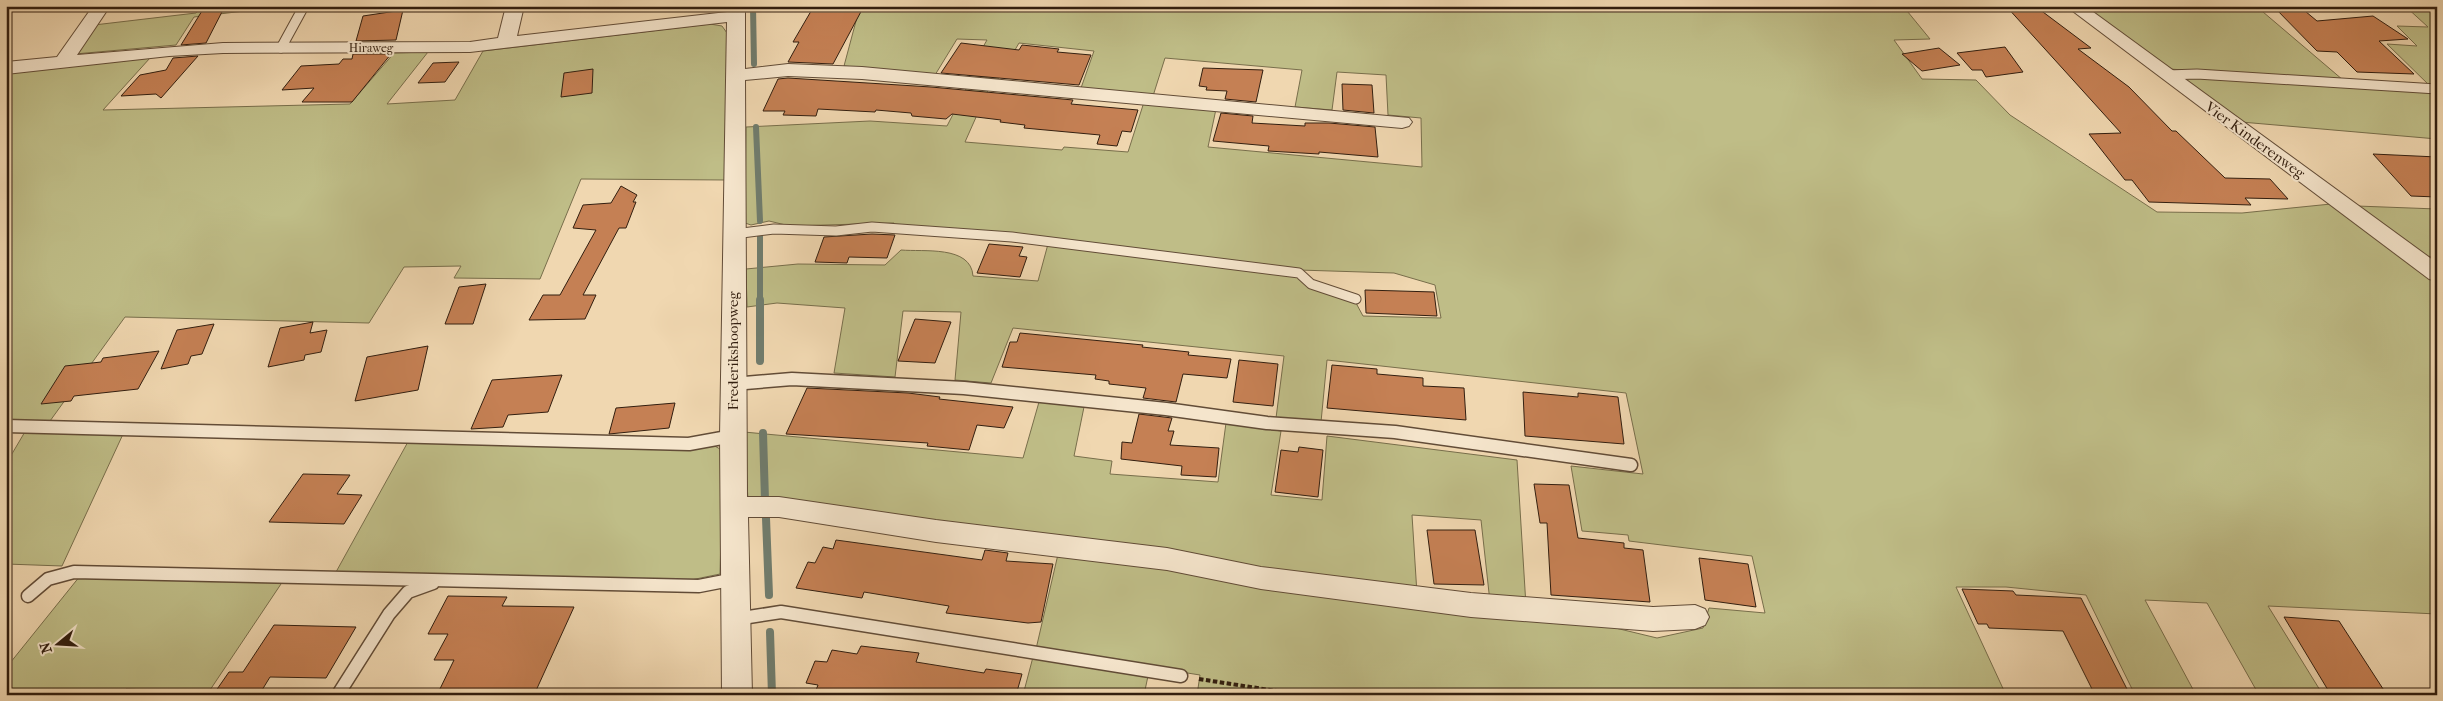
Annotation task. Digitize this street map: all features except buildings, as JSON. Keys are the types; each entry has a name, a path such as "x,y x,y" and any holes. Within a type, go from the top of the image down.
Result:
{"street":[{"path":"62,62 102,6"},
{"path":"506,44 515,6"},
{"name":"Vier Kinderenweg","path":"2074,6 2437,274"},
{"name":"Hiraweg","path":"6,68 169,51 281,48 443,48 506,44 736,11"},
{"name":"Frederikshoopweg","path":"736,11 733,436 737,695"},
{"path":"736,76 788,70 862,72 1402,122"},
{"path":"735,507 779,507 936,531 1167,559 1261,578 1470,605 1653,619 1695,617"}],"lane":[{"path":"281,48 304,6"},
{"path":"2167,75 2197,74 2437,89"},
{"path":"734,234 774,229 836,231 872,227 1012,237 1299,273 1311,284 1356,299"},
{"path":"733,384 792,379 964,388 1166,409 1267,423 1395,432 1631,465"},
{"path":"6,426 689,444 733,436"},
{"path":"28,596 39,583 56,575 74,572 699,586 735,579"},
{"path":"340,693 389,614 408,592 442,580"},
{"path":"736,619 781,612 1181,676"}],"path":[{"path":"1181,676 1302,695"}],"shaded area":[{"path":"201,6 286,6 194,17 176,45 75,54 94,25 196,13"},
{"path":"860,6 1903,6 1930,39 1894,40 1922,79 1976,80 2010,115 2157,212 2242,213 2331,204 2437,283 2437,614 2268,606 2323,695 2259,695 2207,603 2145,600 2196,695 2135,695 2086,595 2006,587 1956,587 2006,695 1197,695 1200,675 1036,649 1059,550 1574,618 1657,638 1703,628 1709,608 1765,613 1752,556 1629,541 1628,535 1582,531 1571,466 1643,474 1626,393 1327,360 1321,422 1276,418 1284,356 1013,328 991,383 955,380 961,312 903,311 895,377 834,373 845,308 777,303 747,307 746,269 798,264 885,265 901,250 933,251 944,252 964,259 970,266 973,276 1038,281 1048,244 1297,275 1356,303 1363,316 1441,318 1435,285 1394,273 1299,270 895,227 894,223 790,226 769,221 751,225 745,223 746,127 870,121 947,126 967,87 989,88 965,142 1062,150 1064,147 1128,152 1144,102 1216,109 1208,147 1422,167 1421,118 1388,115 1386,75 1337,72 1332,110 1295,107 1302,70 1165,58 1153,96 1081,88 1094,51 1019,43 998,79 967,75 987,40 957,39 935,75 844,66"},
{"path":"2082,6 2256,6 2343,80 2169,69"},
{"path":"2405,6 2437,6 2437,87 2431,87 2387,44 2417,46 2397,26 2428,27"},
{"path":"710,24 722,26 727,33 726,180 581,179 540,279 454,278 461,266 404,267 369,323 125,317 50,421 6,421 6,72 150,58 103,110 350,104 394,53 428,52 387,104 455,100 483,51"},
{"path":"2185,78 2437,92 2437,139 2241,122 2184,81"},
{"path":"2357,206 2437,209 2437,257 2423,256"},
{"path":"1039,402 1084,407 1074,456 1112,461 1110,474 1218,482 1226,423 1281,431 1271,495 1322,500 1327,436 1517,460 1526,606 1490,602 1481,520 1412,515 1417,594 748,500 744,432 1023,458"},
{"path":"26,430 124,432 62,566 6,564 6,464"},
{"path":"409,440 713,445 720,449 723,455 720,574 686,581 336,572"},
{"path":"80,576 283,581 208,693 126,689 122,695 6,695 6,668"},
{"path":"1033,657 1148,676 1144,695 1023,695"}],"waterway":[{"path":"753,6 754,64"},
{"path":"756,127 760,221"},
{"path":"760,235 760,361"},
{"path":"763,433 765,500"},
{"path":"766,518 769,595"},
{"path":"770,632 772,695"}]}
